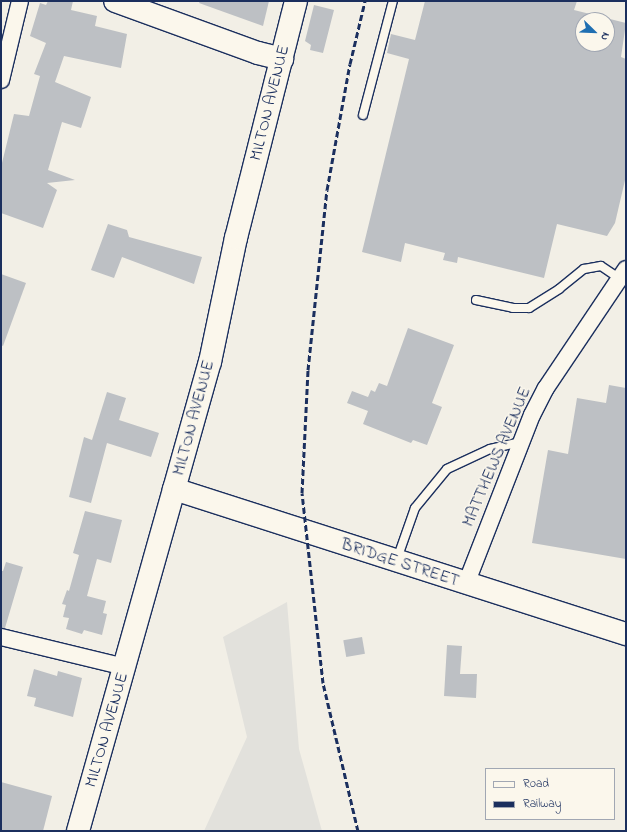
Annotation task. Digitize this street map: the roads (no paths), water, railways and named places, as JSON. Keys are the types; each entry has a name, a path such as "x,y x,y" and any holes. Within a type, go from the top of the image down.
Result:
{"main road":[{"path":"115,1 258,53 282,59"},
{"name":"MILTON AVENUE","path":"78,831 210,362 236,238 296,1"},
{"name":"BRIDGE STREET","path":"174,489 396,562 626,634"}],"street":[{"path":"1,80 20,1"},
{"name":"MATTHEWS AVENUE","path":"466,584 521,442 546,388 623,274"},
{"path":"1,637 125,667"}],"lane":[{"path":"363,115 393,1"},
{"path":"476,300 513,308 529,308 559,289 584,269 601,266 623,274"},
{"path":"396,562 415,508 447,469 490,449 521,442"}],"railway":[{"path":"358,831 323,683 302,493 308,370 327,190 350,64 365,1"}]}
